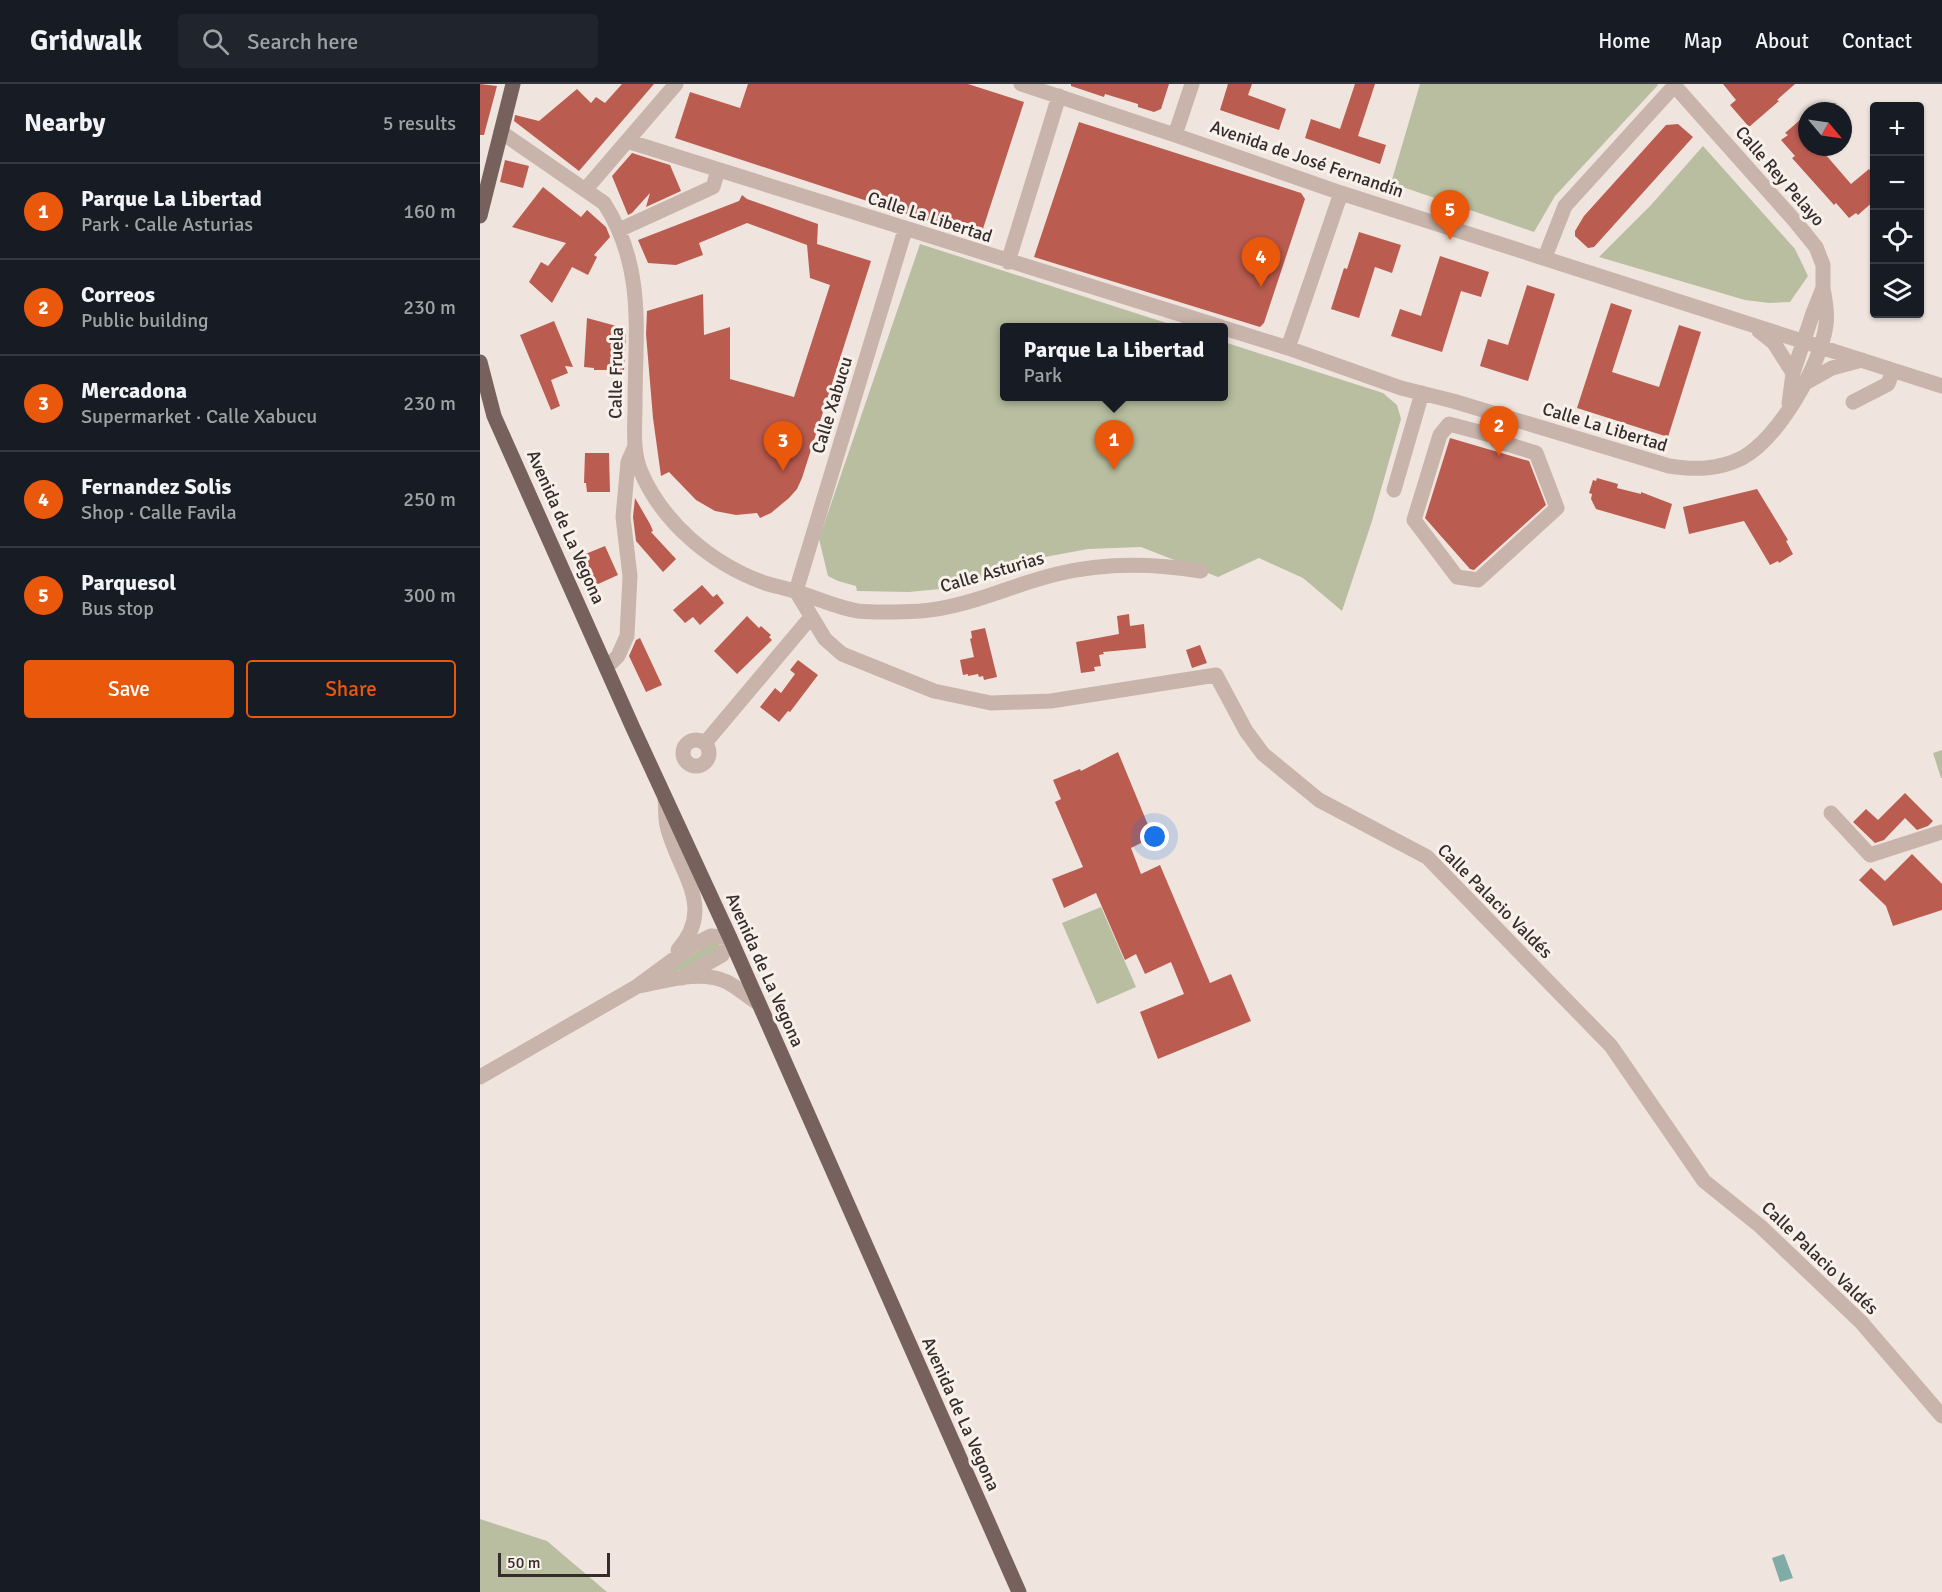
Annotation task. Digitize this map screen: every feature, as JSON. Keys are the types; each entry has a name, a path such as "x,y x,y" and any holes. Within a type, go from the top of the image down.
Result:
{"main road":[{"path":"481,207 513,84"},
{"name":"Avenida de La Vegona","path":"480,362 495,416 730,938 1019,1592"}],"street":[{"path":"585,190 675,84"},
{"name":"Avenida de José Fernandín","path":"1021,84 1341,193 1942,386"},
{"path":"1175,135 1192,84"},
{"path":"1545,257 1564,206 1675,85"},
{"name":"Calle Rey Pelayo","path":"1675,85 1816,247 1823,265 1823,288 1803,341 1799,378"},
{"path":"1008,262 1059,96"},
{"name":"Calle Fruela","path":"501,132 604,203 619,230 634,279 637,313 634,446 640,470 653,495 699,547 729,567 763,582 796,591"},
{"name":"Calle La Libertad","path":"627,141 1206,323"},
{"path":"619,230 713,187 718,170"},
{"path":"1288,348 1341,193"},
{"name":"Calle Xabucu","path":"796,591 905,230"},
{"name":"Calle La Libertad","path":"1228,330 1288,348 1401,388 1669,466 1694,470 1740,459 1755,450 1769,437 1789,407 1799,378 1814,366 1821,347 1827,324 1823,288"},
{"path":"1749,323 1774,343 1799,378 1862,360"},
{"path":"1853,402 1888,384 1893,370"},
{"path":"1394,490 1422,393"},
{"path":"1498,439 1505,417"},
{"path":"1464,442 1467,438 1488,442 1498,439 1536,453 1557,508 1478,580 1457,576 1414,520 1440,435 1449,424 1498,439"},
{"path":"608,667 618,656 627,636 630,576 623,517 628,462 634,446"},
{"name":"Calle Asturias","path":"796,591 856,610 922,611 981,600 1055,574 1102,565 1168,566 1201,571"},
{"name":"Calle Palacio Valdés","path":"796,591 825,639 842,654 934,691 991,703 1051,701 1215,675 1246,731 1263,754 1319,800 1427,857 1435,865 1611,1046 1704,1181 1760,1226 1861,1322 1942,1416"},
{"path":"705,743 811,617"},
{"path":"665,798 667,826 696,903 689,937 665,965"},
{"path":"1831,813 1870,855 1942,832"},
{"path":"480,1077 636,987 693,945 711,936 730,938 722,955 682,978"},
{"path":"636,987 682,978 707,976 726,981 758,1003"}],"green space":[{"path":"1420,84 1658,85 1555,196 1534,232 1391,183"},
{"path":"1703,146 1795,249 1808,276 1790,302 1769,303 1745,300 1599,257 1651,205"},
{"path":"920,244 1167,323 1000,323 1000,401 1228,401 1228,343 1383,393 1397,405 1401,419 1372,521 1342,611 1303,578 1259,558 1218,577 1141,547 1088,549 1034,559 973,581 940,589 909,592 857,591 856,586 828,576 819,539"},
{"path":"1942,750 1942,778 1941,778 1933,753"},
{"path":"1101,907 1136,987 1097,1004 1062,923"},
{"path":"713,943 720,946 703,960 679,971 666,972 708,944"},
{"path":"480,1519 547,1541 607,1592 480,1592"}],"water":[{"path":"1784,1554 1793,1578 1780,1582 1772,1558"}],"building":[{"path":"480,84 497,86 484,135 480,135"},
{"path":"622,84 654,84 579,171 514,121 515,115 539,121 577,89 591,103 596,97 605,103"},
{"path":"748,84 968,84 1024,102 980,238 675,138 690,92 740,108"},
{"path":"1071,84 1169,84 1161,109 1154,112 1138,107 1138,104 1105,94 1104,97 1071,86"},
{"path":"1228,84 1252,84 1248,95 1286,109 1279,130 1220,110"},
{"path":"1355,84 1375,84 1358,136 1386,145 1380,164 1305,138 1311,119 1340,129"},
{"path":"1723,84 1795,84 1749,127 1730,105 1736,100"},
{"path":"1079,122 1301,193 1305,199 1264,323 1260,327 1034,257"},
{"path":"1798,122 1798,156 1827,156 1851,184 1869,169 1870,204 1858,215 1856,213 1849,218 1836,203 1834,205 1792,158 1795,156 1781,140 1788,135 1785,133"},
{"path":"1678,124 1693,137 1594,247 1588,248 1575,236 1575,231 1584,216 1666,125"},
{"path":"632,153 670,165 681,191 646,207 650,193 628,215 612,176"},
{"path":"505,160 529,166 523,188 500,182"},
{"path":"543,187 581,217 587,210 606,227 610,237 594,255 597,257 588,275 572,267 552,303 529,282 541,262 548,266 566,243 512,227"},
{"path":"742,195 747,199 818,224 817,244 871,261 802,478 797,489 789,498 771,513 760,518 757,513 736,515 715,511 696,500 669,472 661,476 653,418 646,334 647,311 703,294 704,335 730,327 730,379 794,397 830,285 810,278 807,245 747,223 699,243 703,255 676,265 648,263 638,240 739,201"},
{"path":"1359,232 1401,245 1392,273 1375,267 1359,318 1331,309"},
{"path":"1440,256 1489,272 1481,297 1461,291 1442,352 1391,336 1400,309 1421,316"},
{"path":"1527,285 1555,294 1528,381 1480,366 1488,339 1508,345"},
{"path":"1611,303 1632,310 1612,372 1659,387 1679,325 1701,332 1668,437 1577,408"},
{"path":"587,318 620,327 621,333 626,333 624,370 594,370 594,368 584,367"},
{"path":"554,321 573,367 565,366 568,373 551,380 560,406 551,410 520,335"},
{"path":"1450,438 1529,461 1546,505 1474,570 1470,569 1425,518"},
{"path":"585,453 609,453 610,492 587,492 586,483 584,483"},
{"path":"1597,478 1618,484 1617,488 1641,494 1641,492 1672,504 1665,529 1596,509 1591,499 1592,494 1589,493 1593,480 1596,481"},
{"path":"1757,489 1788,540 1786,541 1793,554 1779,563 1778,561 1770,565 1744,521 1689,534 1683,507"},
{"path":"635,498 650,524 653,531 651,532 676,559 663,572 636,541 633,517"},
{"path":"605,546 618,575 596,585 583,555"},
{"path":"702,585 713,597 717,594 724,603 700,625 693,617 685,623 673,610"},
{"path":"1129,614 1130,626 1144,624 1146,648 1103,652 1104,654 1099,655 1101,666 1094,667 1095,671 1081,673 1076,642 1119,634 1117,616"},
{"path":"747,616 759,628 761,626 771,635 769,637 772,640 737,674 714,651"},
{"path":"985,628 997,677 984,680 983,676 979,677 978,674 963,675 960,660 974,657 970,639 972,638 971,631"},
{"path":"640,638 662,685 646,692 629,656 636,640"},
{"path":"1200,645 1207,663 1192,668 1186,650"},
{"path":"798,660 818,675 790,712 788,711 779,722 760,707 775,688 781,693 795,674 790,670"},
{"path":"1118,752 1153,837 1131,848 1141,874 1160,865 1210,983 1231,974 1251,1021 1158,1059 1140,1012 1184,994 1171,962 1145,974 1136,954 1125,960 1096,893 1064,908 1052,879 1083,867 1055,802 1061,799 1053,780 1080,769 1081,771"},
{"path":"1905,793 1933,821 1928,826 1917,830 1905,818 1884,840 1875,843 1853,822 1866,809 1878,820"},
{"path":"1912,854 1942,884 1942,910 1893,926 1886,906 1859,880 1871,868 1885,881"}],"place":[{"name":"Parquesol","path":"1450,240"},
{"name":"Fernandez Solis","path":"1261,287"},
{"name":"Correos","path":"1499,456"},
{"name":"Parque La Libertad","path":"1114,470"},
{"name":"Mercadona","path":"783,471"}]}
